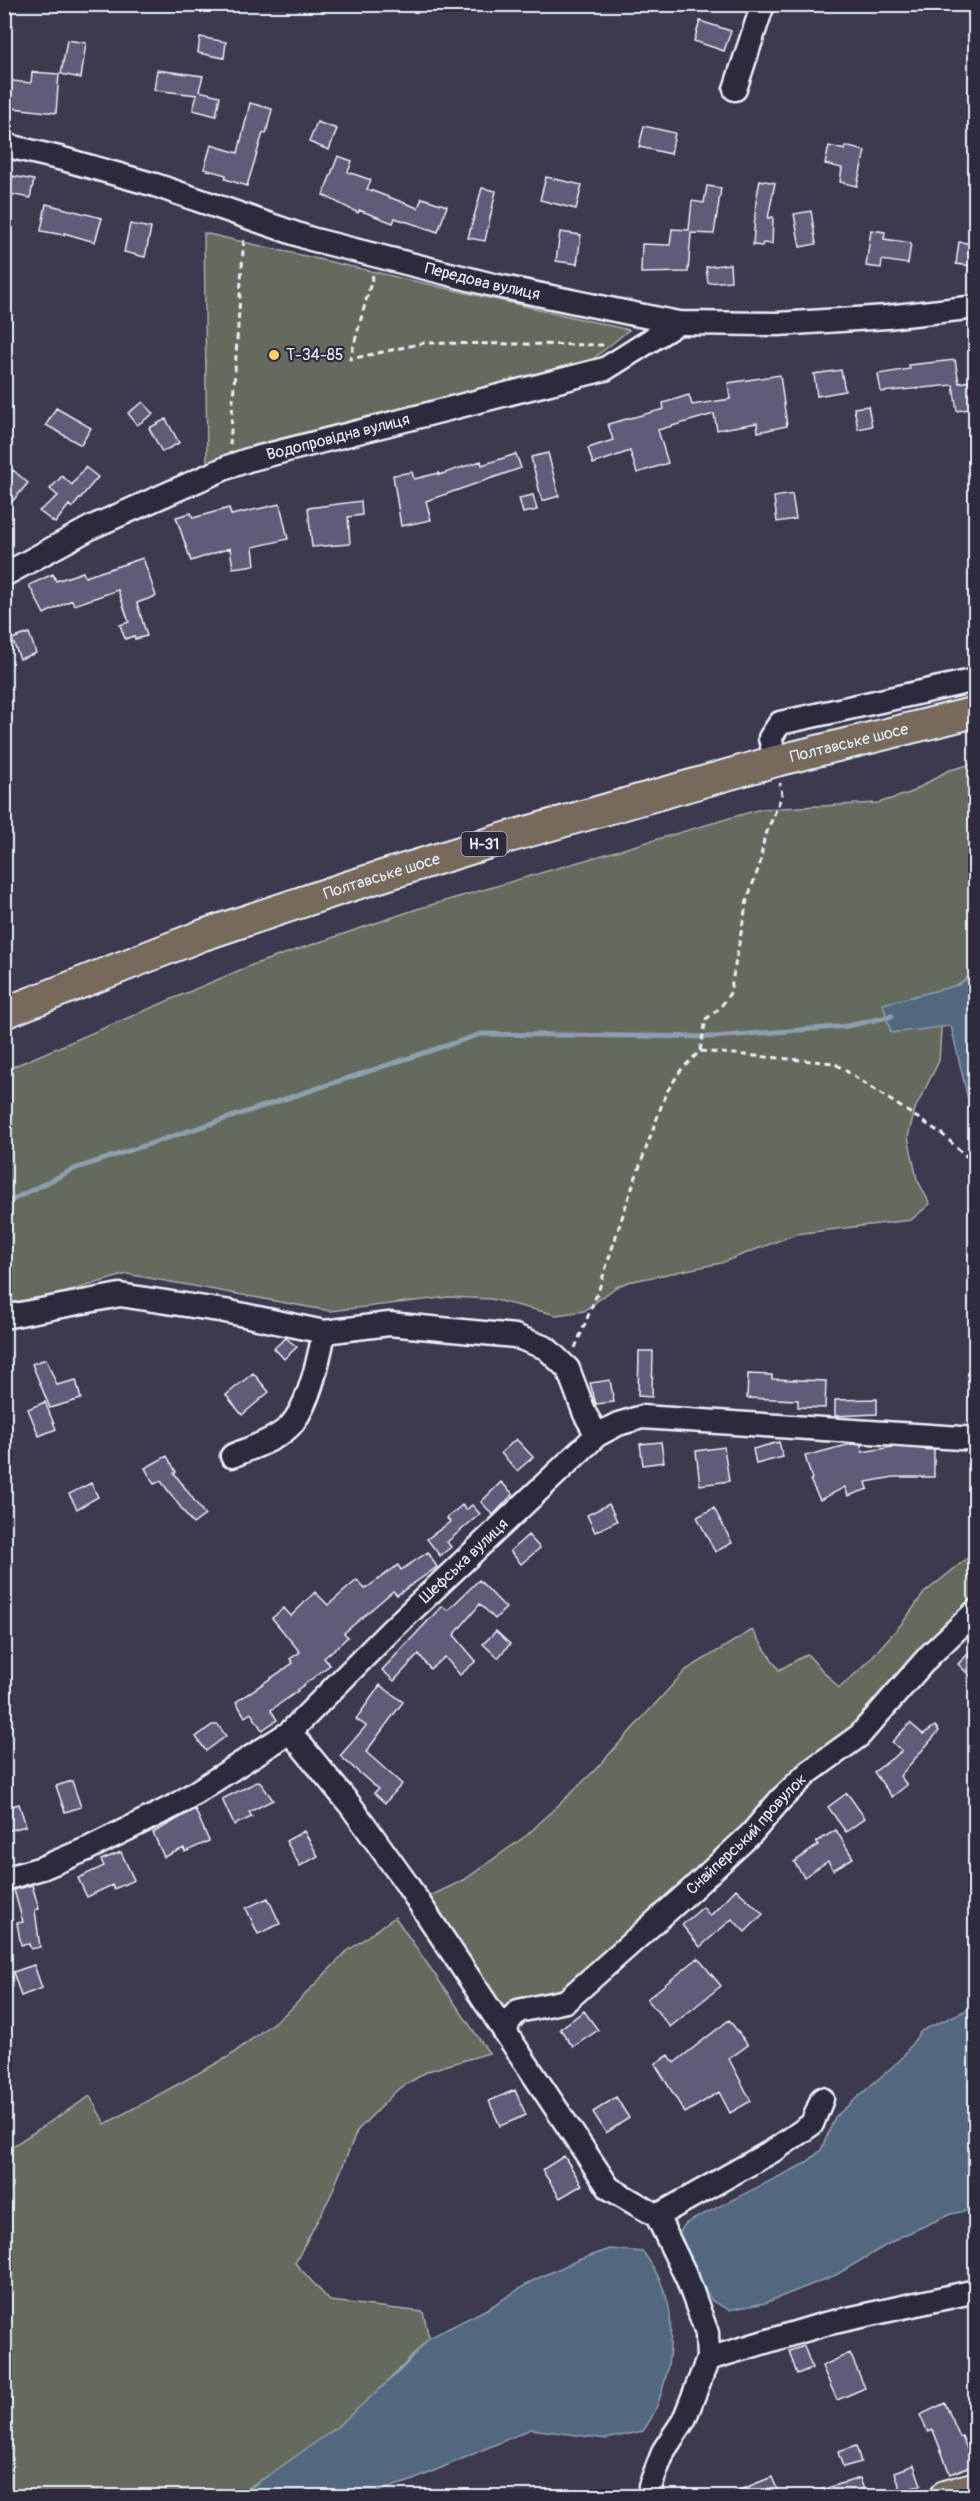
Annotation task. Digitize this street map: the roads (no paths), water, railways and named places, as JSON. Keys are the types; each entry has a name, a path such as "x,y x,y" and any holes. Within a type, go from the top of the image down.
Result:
{"main road":[{"name":"Полтавське шосе","path":"4,1013 203,935 350,886 502,839 776,761 975,712"},
{"path":"945,2496 975,2487"}],"street":[{"path":"735,89 764,4"},
{"name":"Передова вулиця","path":"4,145 155,185 311,239 493,285 678,323 778,324 887,317 975,307"},
{"name":"Водопровідна вулиця","path":"4,575 92,527 228,467 605,369 678,323"},
{"path":"776,761 770,738 780,723 975,680"},
{"path":"4,1317 120,1295 225,1311 324,1332 389,1324 515,1336 546,1348 568,1369 585,1414 597,1435"},
{"path":"232,1456 267,1441 290,1426 316,1374 324,1332"},
{"name":"Шефська вулиця","path":"4,1879 42,1868 87,1849 176,1805 290,1732 391,1630 597,1435 618,1424 642,1417 975,1439"},
{"name":"Снайперський провулок","path":"505,2033 509,2021 518,2011 566,2001 691,1890 752,1833 780,1800 810,1772 859,1736 929,1656 975,1611"},
{"path":"290,1732 372,1834 609,2188 657,2216 687,2278 707,2333 708,2359 684,2420 661,2459 650,2486 652,2496"},
{"path":"657,2216 776,2149 812,2124 822,2099"},
{"path":"708,2359 825,2324 975,2291"}],"water":[{"path":"975,973 975,1118 970,1108 951,1026 891,1033 883,1004 958,985"},
{"path":"975,2006 975,2209 951,2214 900,2237 836,2275 765,2303 729,2310 712,2301 676,2237 686,2223 806,2163 821,2150 835,2117 901,2059 921,2031"},
{"path":"610,2249 643,2252 661,2282 669,2307 671,2330 666,2376 657,2406 643,2431 606,2439 531,2429 411,2481 363,2496 232,2496 253,2486 336,2428 402,2369 429,2338 489,2308 532,2281 578,2260"}],"waterway":[{"path":"4,1204 74,1169 481,1034 714,1037 848,1026 892,1016"}],"place":[{"name":"Т-34-85","path":"274,355"}]}
